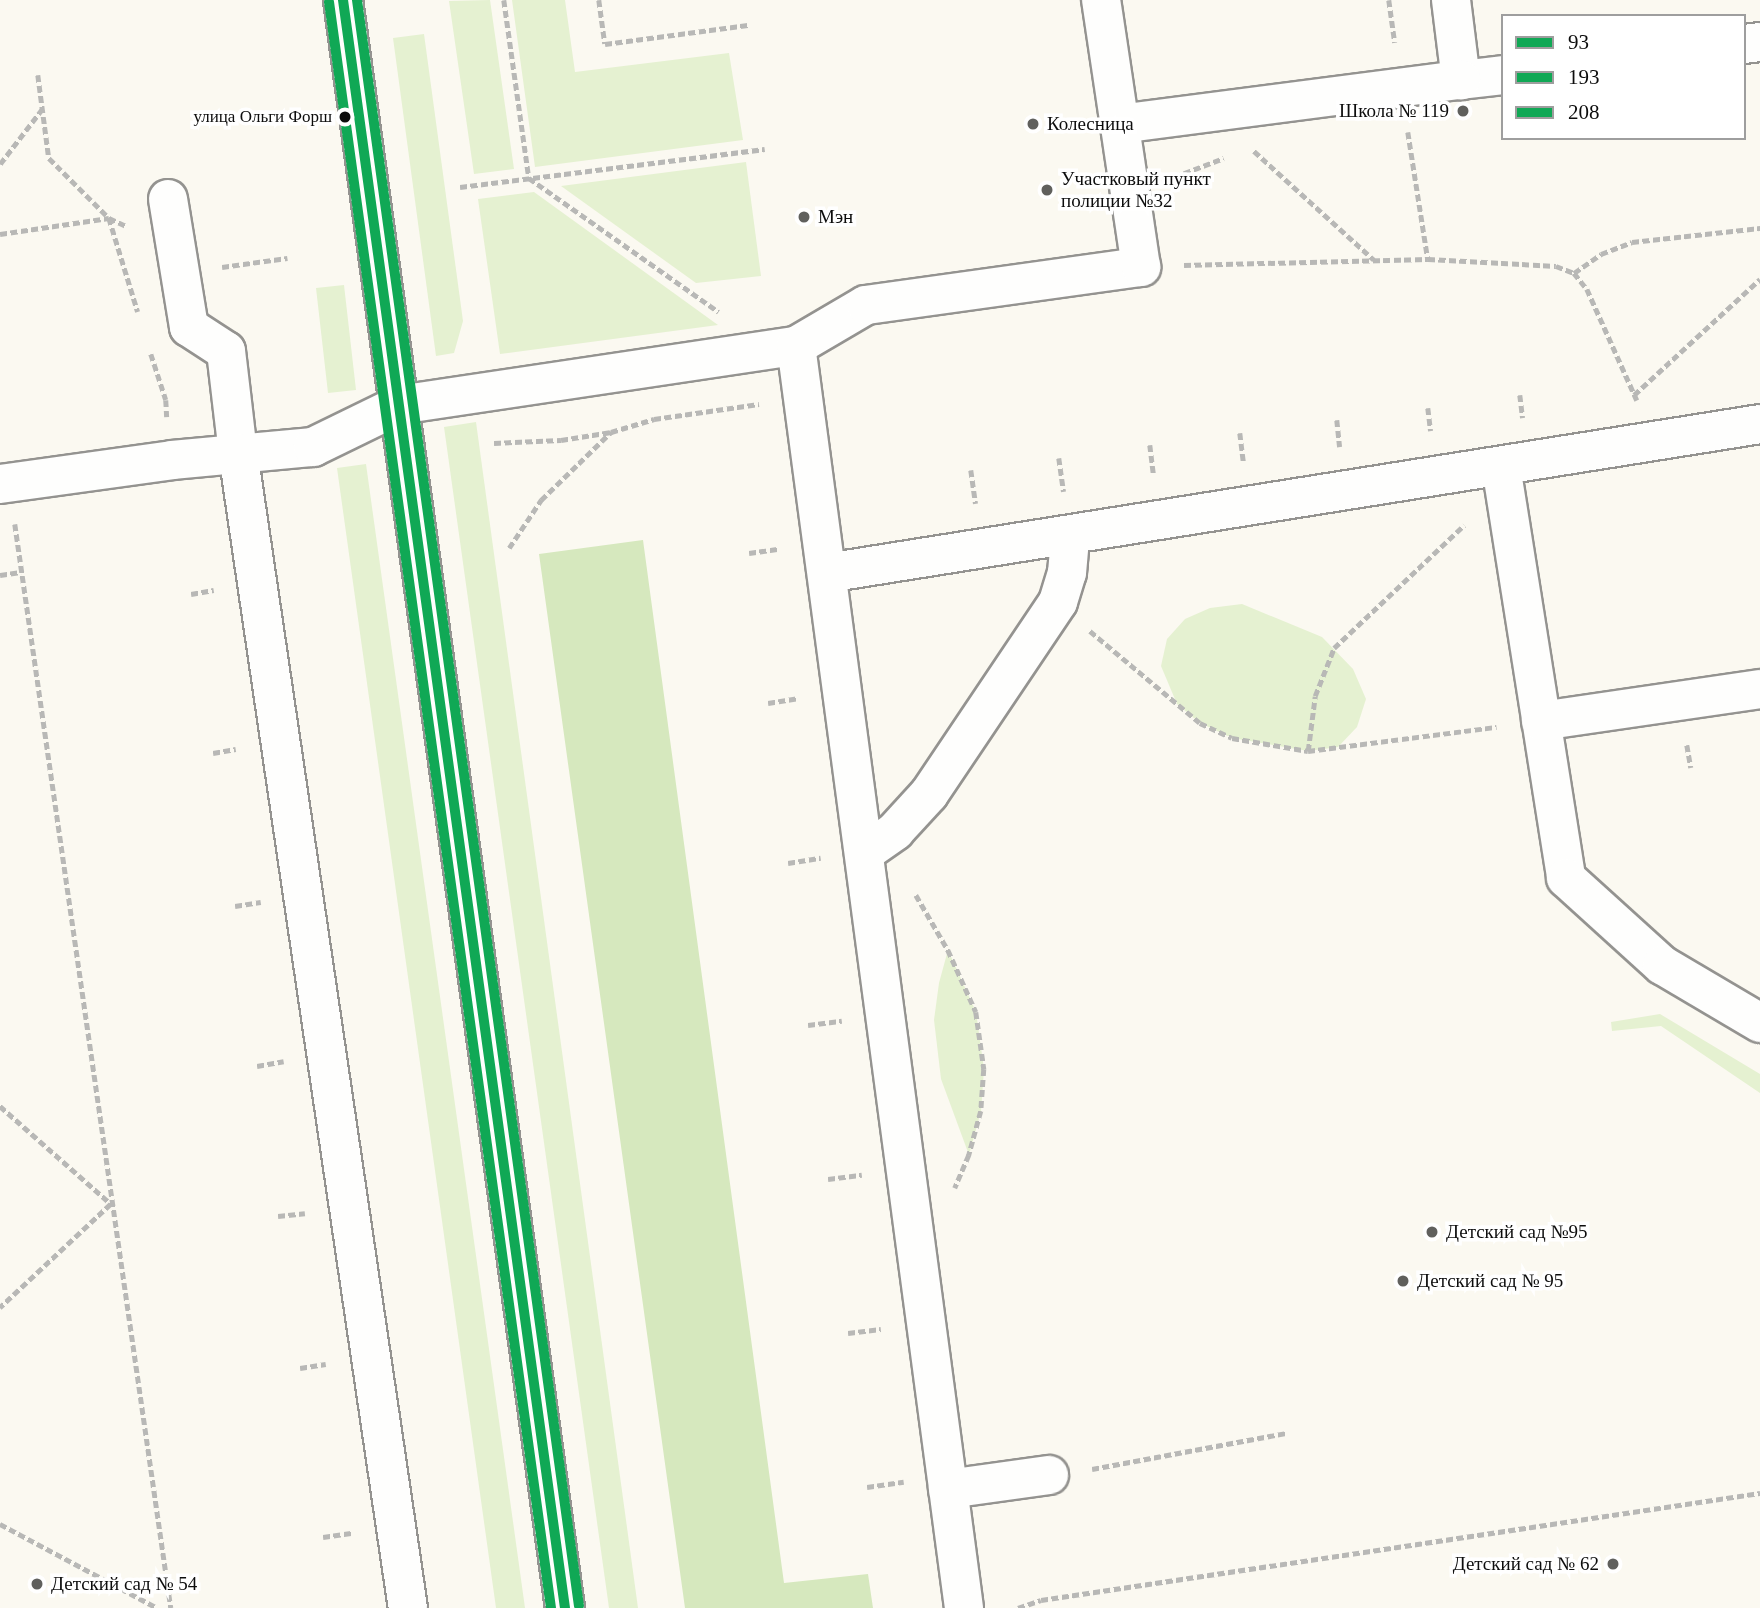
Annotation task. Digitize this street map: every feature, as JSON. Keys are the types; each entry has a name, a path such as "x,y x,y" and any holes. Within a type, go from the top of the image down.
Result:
{"street":[{"path":"343,0 565,1608"},
{"path":"5,484 172,460 313,447 399,405 784,348 866,305 1142,267 1101,0"},
{"path":"1451,0 1461,80"},
{"path":"1120,124 1501,75"},
{"path":"168,199 189,327 226,351 237,453 408,1608"},
{"path":"784,348 803,397 964,1608"},
{"path":"827,573 1070,535 1502,477 1655,442 1760,425"},
{"path":"1502,477 1566,878 1662,965 1760,1023"},
{"path":"864,853 895,831 929,794 1058,601 1068,573 1070,535"},
{"path":"1541,721 1760,689"},
{"path":"948,1489 1068,1473"}],"path":[{"path":"504,0 529,178 784,348"},
{"path":"599,0 605,44 747,25"},
{"path":"38,75 49,158 109,218 141,322"},
{"path":"0,164 43,108"},
{"path":"1207,113 1250,148 1374,260"},
{"path":"460,187 765,149"},
{"path":"0,234 109,218"},
{"path":"1574,274 1601,254 1632,242 1760,228"},
{"path":"179,273 287,258"},
{"path":"1142,267 1428,259 1556,265 1574,274 1587,289 1655,442"},
{"path":"1634,395 1760,279"},
{"path":"149,348 166,400 172,460"},
{"path":"494,443 561,440 611,432 654,419 803,397"},
{"path":"509,548 541,500 611,432"},
{"path":"1308,751 1315,696 1334,648 1502,477"},
{"path":"5,484 21,572 170,1608"},
{"path":"0,575 21,572"},
{"path":"1058,601 1119,658 1200,723 1232,738 1308,751 1541,721"},
{"path":"864,853 894,870 922,902 948,950 976,1012 984,1069 981,1111 969,1155 954,1190"},
{"path":"0,1106 111,1204"},
{"path":"0,1308 111,1204"},
{"path":"1068,1473 1286,1433"},
{"path":"1018,1608 1041,1600 1760,1493"},
{"path":"0,1524 157,1608"},
{"path":"1041,1600 1041,1608"}],"green space":[{"path":"490,0 514,169 474,174 449,1"},
{"path":"512,0 565,0 575,72 729,53 743,140 535,167"},
{"path":"424,34 463,321 454,353 436,356 393,38"},
{"path":"746,162 761,276 696,283 561,186"},
{"path":"534,192 718,325 500,354 478,199"},
{"path":"344,285 356,390 328,393 316,288"},
{"path":"476,422 638,1608 609,1608 444,427"},
{"path":"366,464 525,1608 496,1608 337,468"},
{"path":"643,540 784,1583 868,1574 873,1608 685,1608 539,554"},
{"path":"1242,604 1322,637 1353,669 1366,699 1357,727 1338,747 1308,751 1232,738 1200,723 1177,704 1161,666 1167,639 1185,619 1210,608"},
{"path":"948,950 976,1012 984,1069 981,1111 969,1155 941,1079 934,1020 939,983"},
{"path":"1660,1014 1760,1074 1760,1093 1661,1026 1612,1031 1611,1022"}],"transit line":[{"name":"93","path":"343,0 565,1608"},
{"name":"208","path":"357,0 579,1606"},
{"name":"193","path":"329,2 551,1608"}],"place":[{"name":"Школа № 119","path":"1463,111"},
{"name":"улица Ольги Форш","path":"345,117"},
{"name":"Колесница","path":"1033,124"},
{"name":"Участковый пункт полиции №32","path":"1047,190"},
{"name":"Мэн","path":"804,217"},
{"name":"Детский сад №95","path":"1432,1232"},
{"name":"Детский сад № 95","path":"1403,1281"},
{"name":"Детский сад № 62","path":"1613,1564"},
{"name":"Детский сад № 54","path":"37,1584"}]}
